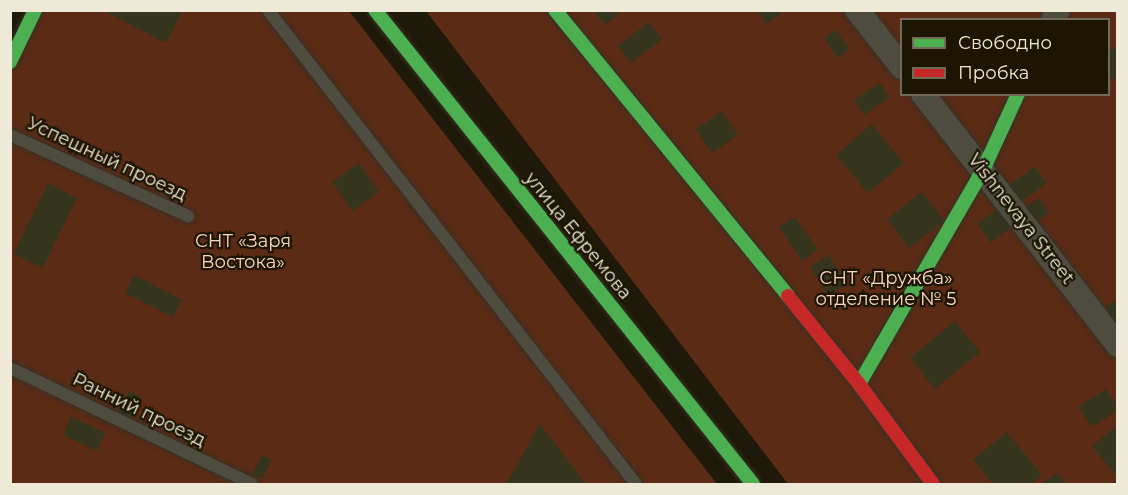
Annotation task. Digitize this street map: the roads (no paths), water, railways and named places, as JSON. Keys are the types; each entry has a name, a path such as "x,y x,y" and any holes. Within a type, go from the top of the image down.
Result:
{"street":[{"path":"10,62 35,10"},
{"name":"улица Ефремова","path":"375,10 753,484"},
{"path":"555,10 859,384 933,484"},
{"path":"857,10 900,64"},
{"name":"Vishnevaya Street","path":"926,96 1118,345"},
{"path":"859,384 983,170 1017,96"}],"lane":[{"path":"268,10 636,484"},
{"name":"Успешный проезд","path":"10,135 188,216"},
{"name":"Ранний проезд","path":"10,368 252,484"}],"park label":[{"name":"СНТ «Заря Востока»","path":"243,252"},
{"name":"СНТ «Дружба» отделение № 5","path":"886,289"}]}
